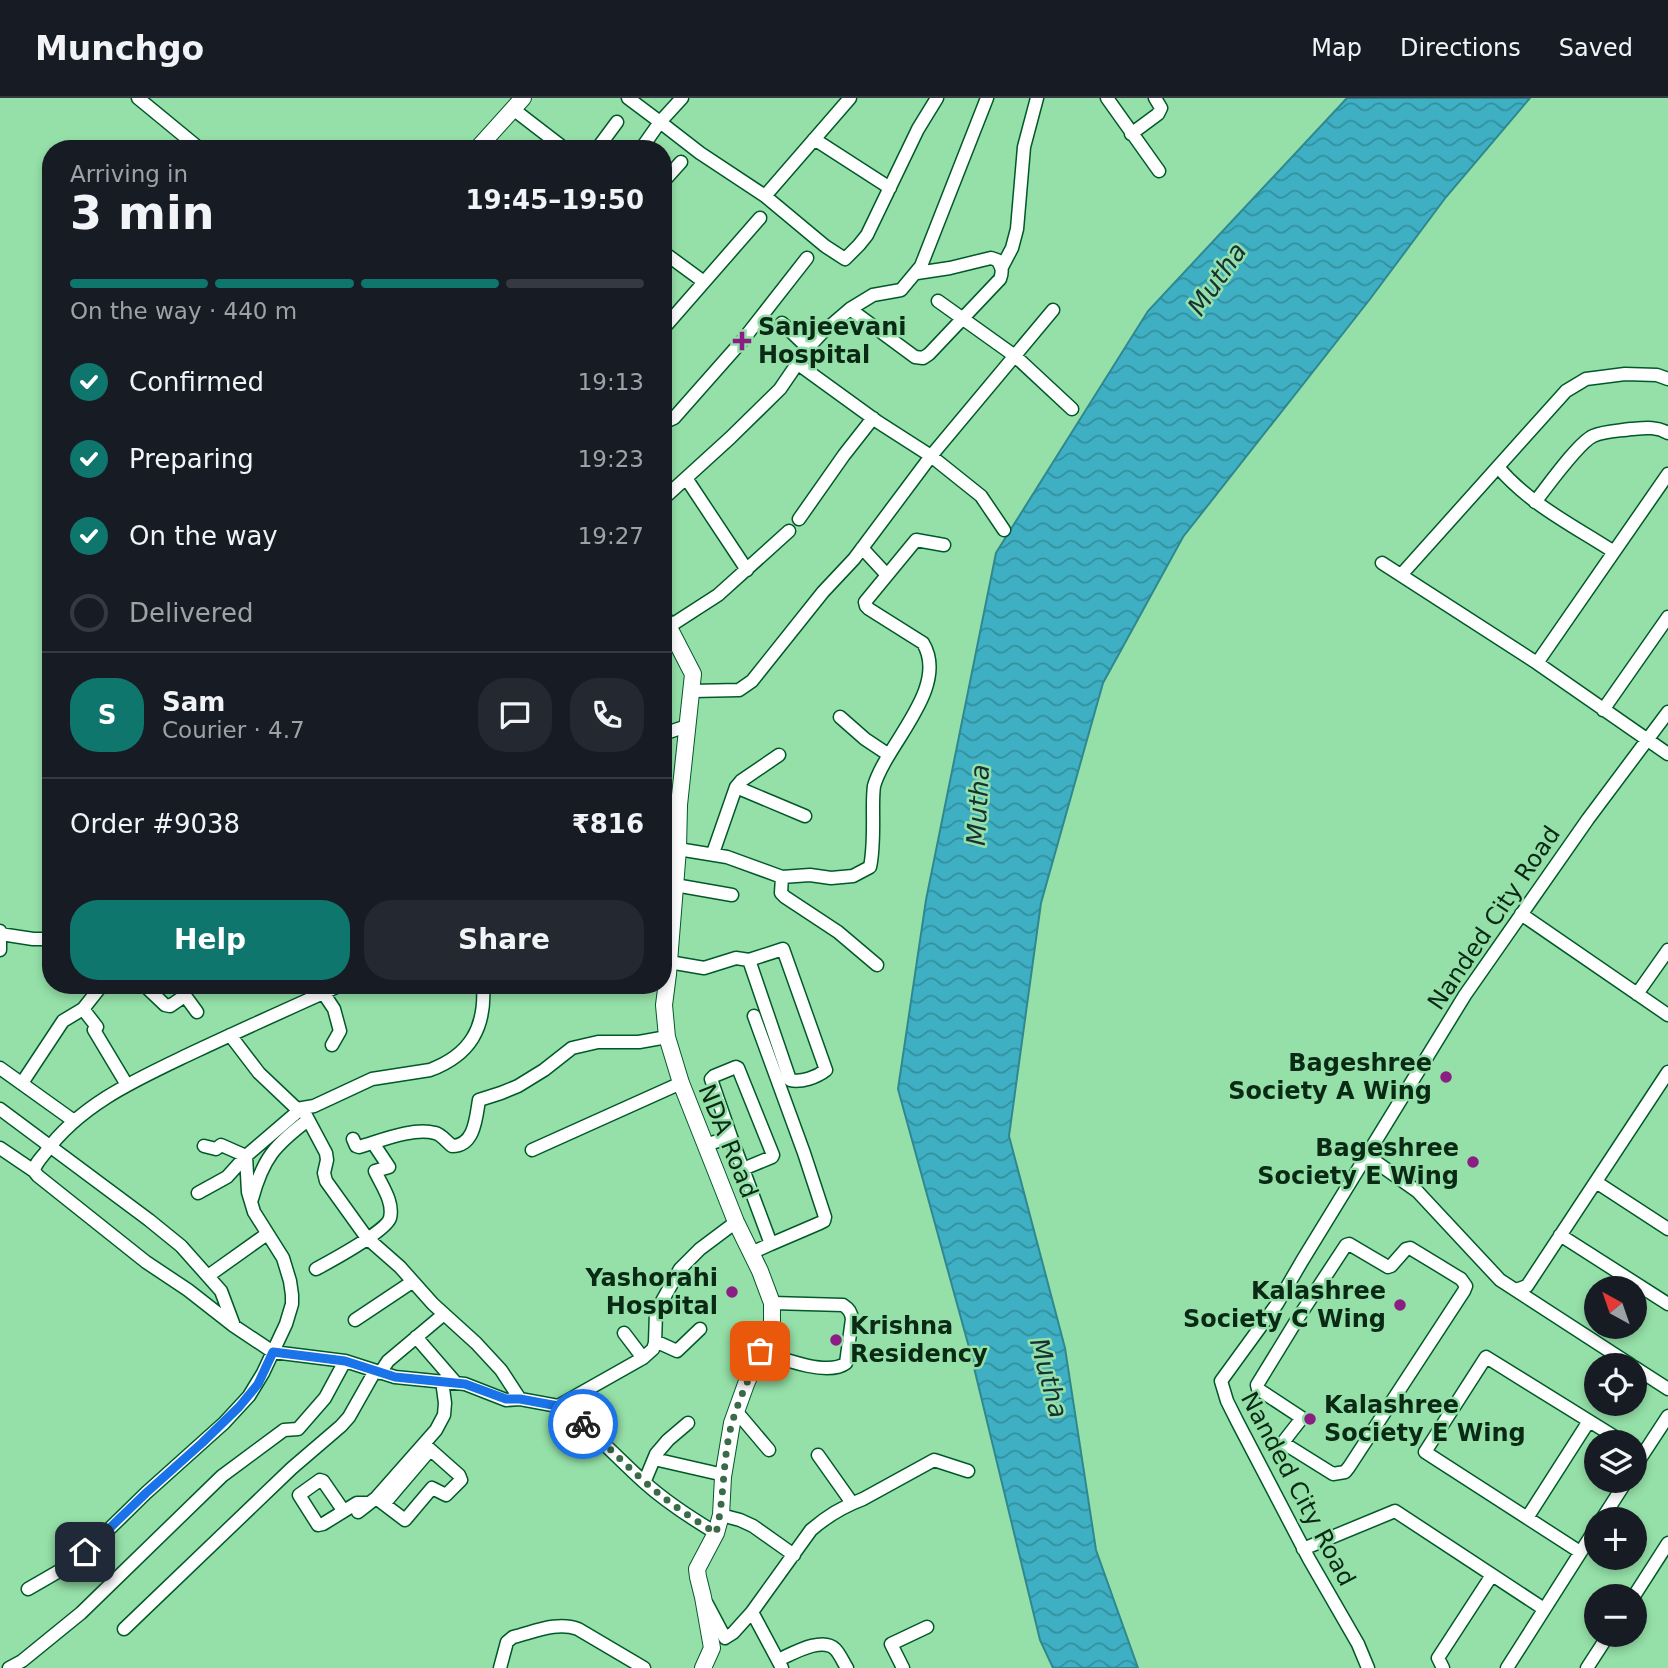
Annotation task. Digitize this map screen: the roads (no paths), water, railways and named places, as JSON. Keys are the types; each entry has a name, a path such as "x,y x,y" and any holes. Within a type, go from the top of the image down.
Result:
{"main road":[{"path":"485,140 518,104"},
{"name":"NDA Road","path":"672,631 693,674 679,805 672,917"},
{"name":"NDA Road","path":"665,994 667,1037 681,1083 736,1222 772,1303"},
{"path":"708,1666 712,1648 697,1569 716,1533 729,1439 746,1384 772,1323 772,1303"}],"street":[{"path":"138,98 189,140"},
{"path":"628,98 700,153 765,196 825,246 845,259 867,234 918,129 937,98"},
{"path":"647,140 682,98"},
{"path":"765,196 850,98"},
{"path":"672,491 780,389 808,348 822,333 850,309 873,295 901,290 917,273 987,98"},
{"path":"1002,267 1012,248 1017,229 1024,147 1037,98"},
{"path":"1107,98 1159,171"},
{"path":"1131,134 1158,114 1161,108 1155,98"},
{"path":"518,104 556,140"},
{"path":"604,140 617,122"},
{"path":"814,139 890,188"},
{"path":"672,172 681,162"},
{"path":"672,319 760,218"},
{"path":"672,419 742,341 807,258"},
{"path":"850,309 915,357 923,358 1003,273 997,260 990,258 917,273"},
{"path":"672,259 704,282"},
{"path":"938,301 1015,356 1072,409"},
{"path":"692,691 739,690 752,681 862,548 931,456 1053,310"},
{"path":"782,323 808,348"},
{"path":"798,364 931,456 981,496 1004,530"},
{"path":"1401,575 1566,391 1586,379 1625,374 1657,375 1668,379"},
{"path":"799,519 873,418"},
{"path":"1535,502 1577,450 1594,436 1605,432 1648,427 1668,433"},
{"path":"1498,467 1518,489 1535,502 1614,551"},
{"path":"1537,663 1668,474"},
{"path":"686,478 747,570"},
{"path":"672,618 718,595 789,531"},
{"path":"678,849 713,853 782,877 810,874 831,878 853,876 870,867 874,788 879,772 919,705 928,678 930,660 923,643 866,606 865,602 916,540 944,545"},
{"path":"862,548 887,575"},
{"path":"1382,563 1537,663 1668,754"},
{"path":"1603,709 1668,617"},
{"name":"Nanded City Road","path":"1368,1668 1358,1644 1303,1549 1231,1411 1221,1381 1280,1301 1465,995 1588,819 1668,712"},
{"path":"841,718 889,755"},
{"path":"672,731 687,726"},
{"path":"713,853 736,787 779,755"},
{"path":"736,787 805,816"},
{"path":"672,809 679,805"},
{"path":"782,877 781,893 785,897 838,932 877,965"},
{"path":"675,885 732,895"},
{"path":"1521,914 1668,1015"},
{"path":"0,950 0,933 42,939"},
{"path":"672,970 705,968 736,958 749,960 783,948 826,1070 821,1074 800,1081 790,1080 749,960"},
{"path":"1637,994 1668,950"},
{"path":"22,1083 63,1021 83,1009 95,994"},
{"path":"153,994 165,1005 170,1006 183,996 186,997 197,1012"},
{"path":"34,1171 56,1138 74,1121 127,1085 310,994"},
{"path":"324,994 334,1009 340,1031 332,1045"},
{"path":"198,1194 227,1177 246,1156 295,1114 372,1079 430,1070 463,1052 477,1033 481,1022 483,994"},
{"path":"83,1009 97,1027 94,1030 127,1085"},
{"path":"751,1253 820,1223 825,1217 754,1016"},
{"path":"230,1035 259,1073 302,1113 326,1153 326,1181 367,1238 476,1343 500,1370 520,1399"},
{"path":"353,1139 359,1147 413,1133 433,1132 438,1133 452,1146 461,1146 474,1128 479,1100 510,1090 544,1070 572,1048 598,1042 639,1042 667,1037"},
{"path":"743,1169 774,1155 736,1067 711,1079 731,1137 771,1244"},
{"path":"0,1068 74,1121"},
{"path":"1516,1290 1527,1286 1668,1072"},
{"path":"532,1150 681,1083"},
{"path":"0,1109 181,1247 221,1291 234,1326"},
{"path":"251,1203 265,1163 302,1113"},
{"path":"705,1145 731,1137"},
{"path":"316,1269 341,1256 390,1220 390,1202 375,1171 389,1167 373,1143"},
{"path":"205,1146 216,1149 221,1145 246,1156"},
{"path":"0,1148 34,1171 146,1262 273,1352 345,1361 395,1377 465,1384 506,1399 558,1406 575,1417 664,1499 716,1533"},
{"path":"1366,1155 1417,1191 1500,1280 1613,1353"},
{"path":"27,1590 73,1563 224,1423 258,1384 286,1324 292,1295 282,1258 251,1203 246,1156"},
{"path":"1596,1182 1668,1229"},
{"path":"558,1406 653,1349 656,1312 680,1269 699,1250 736,1222"},
{"path":"208,1276 267,1234"},
{"path":"1560,1236 1668,1304"},
{"path":"1349,1244 1388,1267 1410,1248 1461,1279 1466,1286 1364,1447 1345,1472 1339,1474 1334,1474 1285,1444 1284,1441 1302,1418 1257,1387 1301,1314 1349,1244"},
{"path":"355,1320 412,1282"},
{"path":"1280,1301 1301,1314"},
{"path":"757,1357 827,1368 841,1367 846,1363 852,1319 848,1308 843,1305 772,1303"},
{"path":"124,1629 292,1468 341,1426 377,1372 444,1314"},
{"path":"655,1341 677,1352 701,1329"},
{"path":"624,1333 642,1358"},
{"path":"358,1512 376,1502 427,1447 444,1415 449,1382 416,1337"},
{"path":"1580,1552 1424,1451 1486,1357 1604,1430"},
{"path":"9,1668 22,1661 81,1613 222,1476 284,1430 298,1429 325,1398 345,1361"},
{"path":"1647,1375 1668,1389"},
{"path":"736,1411 769,1450"},
{"path":"1647,1442 1668,1416"},
{"path":"1527,1518 1589,1421"},
{"path":"646,1478 656,1454 688,1423"},
{"path":"343,1510 357,1503 376,1502 405,1520 432,1488 446,1495 461,1480 459,1475 427,1447"},
{"path":"818,1455 852,1503"},
{"path":"654,1459 724,1475"},
{"path":"703,1597 725,1639 752,1612 803,1539 822,1520 934,1460 968,1471"},
{"path":"1303,1549 1395,1511 1544,1609"},
{"path":"720,1515 753,1526 794,1555"},
{"path":"1642,1584 1668,1543"},
{"path":"1507,1668 1584,1546"},
{"path":"1443,1668 1438,1658 1492,1575"},
{"path":"752,1612 780,1664 815,1645 826,1644 834,1648 847,1668"},
{"path":"500,1668 507,1642 513,1636 568,1625 644,1668"},
{"path":"903,1668 891,1644 927,1627"},
{"path":"1587,1668 1601,1647"}],"water":[{"name":"Mutha","path":"1347,98 1530,98 1446,197 1370,299 1183,537 1103,683 1041,903 1009,1136 1065,1348 1096,1550 1138,1668 1053,1668 1040,1640 970,1351 898,1089 926,900 996,553 1148,311"}],"place":[{"name":"Sanjeevani Hospital","path":"742,341"},
{"name":"Bageshree Society A Wing","path":"1446,1077"},
{"name":"Bageshree Society E Wing","path":"1473,1162"},
{"name":"Yashorahi Hospital","path":"732,1292"},
{"name":"Kalashree Society C Wing","path":"1400,1305"},
{"name":"Krishna Residency","path":"836,1340"},
{"name":"Kalashree Society E Wing","path":"1310,1419"}]}
